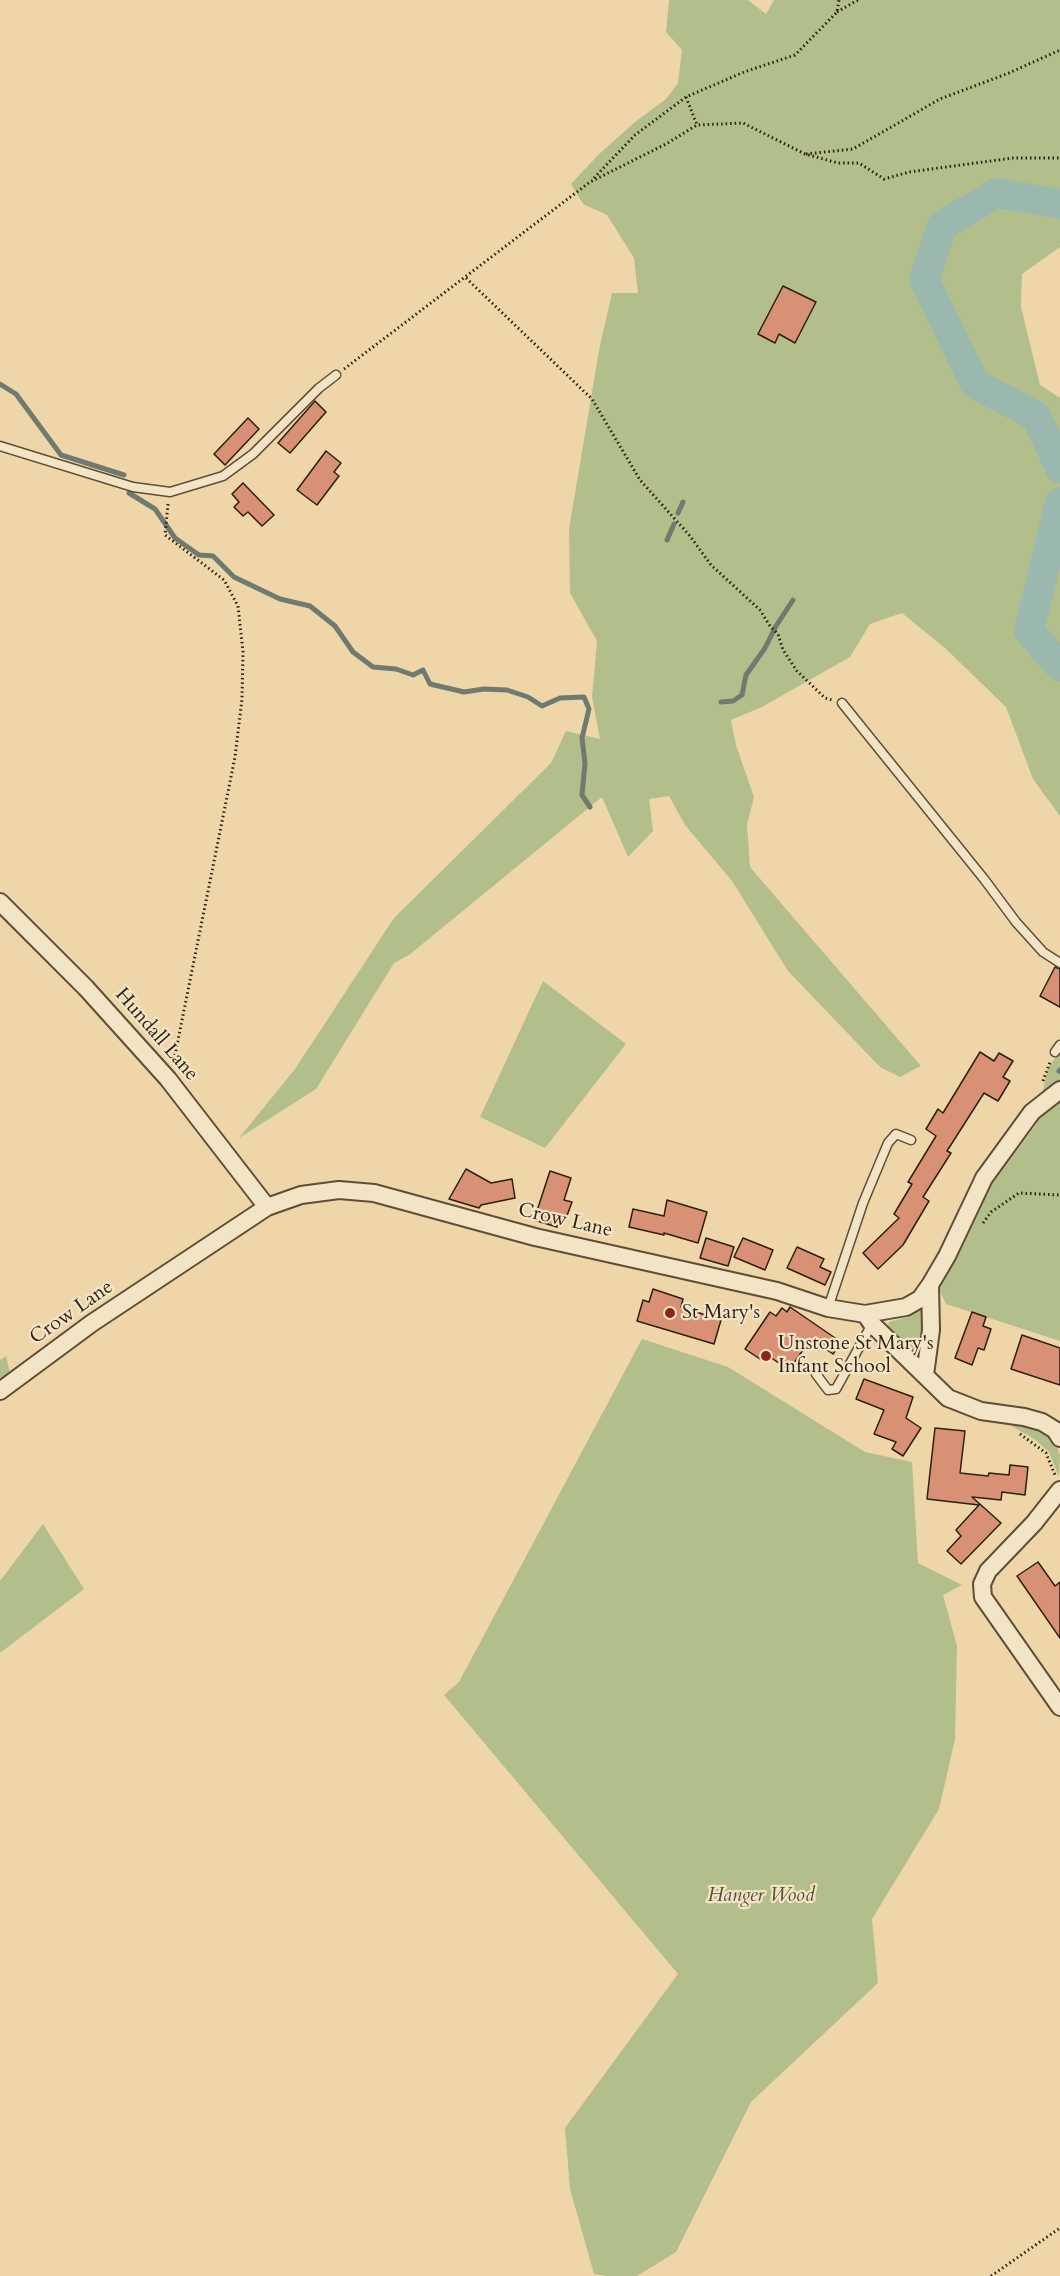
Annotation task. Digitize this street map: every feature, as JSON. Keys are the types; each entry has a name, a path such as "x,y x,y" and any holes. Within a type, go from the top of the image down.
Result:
{"street":[{"name":"Hundall Lane","path":"0,903 86,988 168,1079 267,1207"},
{"name":"Crow Lane","path":"0,1391 92,1323 267,1207 301,1195 339,1190 374,1193 535,1237 777,1291 868,1319 906,1307 920,1299 947,1256 984,1178 1032,1112 1060,1090"},
{"path":"925,1375 931,1330 930,1285"},
{"path":"868,1319 948,1398 981,1411 1042,1422 1054,1430 1060,1438"},
{"path":"1058,1500 988,1571 982,1584 983,1597 1060,1707"}],"lane":[{"path":"0,446 134,488 170,492 222,476 253,454 319,388 336,375"},
{"path":"842,703 1016,922 1043,952 1060,963"},
{"path":"828,1308 863,1203 888,1143 896,1134 911,1140"},
{"path":"816,1374 828,1390 836,1389 868,1319"}],"path":[{"path":"837,12 839,0"},
{"path":"336,375 590,182 634,135 686,97 744,72 795,55 837,12 858,0"},
{"path":"805,154 853,149 940,99 1009,73 1060,50"},
{"path":"686,97 697,125"},
{"path":"590,182 666,144 697,125 743,123 805,154 838,163 859,163 884,179 909,172 1013,158 1060,158"},
{"path":"466,278 592,399 640,480 690,536 711,565 760,610 778,634 783,650 797,671 825,698 842,703"},
{"path":"168,1079 173,1065 235,757 242,699 243,664 238,606 224,580 165,535 170,492"},
{"path":"978,1229 991,1212 1019,1193 1060,1195"},
{"path":"1011,1429 1030,1440 1046,1454 1055,1471 1058,1500"},
{"path":"991,2276 1060,2228"}],"green space":[{"path":"669,0 748,0 766,14 774,0 1060,0 1060,247 1022,274 1021,307 1040,385 1060,398 1060,816 1033,779 1006,707 946,649 902,613 870,624 850,657 762,707 731,720 736,745 754,797 747,825 750,867 921,1066 900,1077 880,1067 788,971 732,881 685,825 669,796 649,799 653,831 628,857 602,797 409,955 394,963 316,1089 239,1138 295,1069 394,918 551,763 566,731 600,739 592,697 597,641 570,593 569,529 599,350 612,293 638,293 634,258 607,215 583,204 571,184 598,155 635,122 666,99 678,83 682,50 666,32"},
{"path":"543,981 626,1044 545,1148 480,1117"},
{"path":"1060,1052 1060,1341 946,1304 939,1289 991,1185 1036,1125 1048,1067"},
{"path":"920,1310 926,1312 921,1353 915,1353 888,1328 889,1322 908,1317"},
{"name":"Hanger Wood","path":"642,1339 728,1367 865,1452 912,1462 918,1563 962,1585 943,1595 957,1646 955,1739 939,1809 872,1919 878,1983 751,2102 676,2252 637,2276 607,2276 594,2274 570,2189 565,2128 678,1974 444,1695 459,1682"},
{"path":"6,1356 10,1373 0,1381 0,1360"},
{"path":"1005,1422 1038,1428 1053,1437 1060,1455 1059,1477 1049,1452 1034,1439"},
{"path":"43,1524 84,1589 0,1653 0,1581"}],"building":[{"path":"783,286 816,302 795,343 779,334 775,343 758,334"},
{"path":"315,401 326,412 290,453 278,443"},
{"path":"248,418 259,429 225,465 214,454"},
{"path":"326,451 341,463 334,472 339,476 317,505 297,490"},
{"path":"243,483 274,515 262,526 248,512 243,516 234,507 239,502 232,494"},
{"path":"1055,967 1060,969 1060,1007 1040,996"},
{"path":"980,1052 994,1061 999,1053 1013,1061 1003,1077 1010,1081 998,1101 984,1093 947,1151 951,1153 923,1197 929,1201 903,1245 878,1269 863,1253 899,1218 894,1214 912,1184 908,1182 936,1136 926,1129 938,1109 943,1113"},
{"path":"466,1169 491,1183 512,1179 515,1198 481,1205 479,1208 449,1199"},
{"path":"550,1171 571,1178 564,1200 572,1202 565,1221 559,1219 557,1227 534,1220"},
{"path":"667,1200 707,1212 698,1243 664,1233 664,1235 629,1227 633,1209 664,1216"},
{"path":"706,1238 734,1247 728,1266 700,1258"},
{"path":"743,1238 773,1250 765,1270 734,1257"},
{"path":"797,1247 824,1259 820,1267 831,1272 825,1285 787,1268"},
{"name":"St Mary's","path":"653,1289 683,1299 681,1307 721,1320 714,1344 637,1321 643,1300 649,1302"},
{"path":"790,1307 841,1342 833,1354 821,1346 818,1350 808,1343 789,1370 767,1355 763,1361 745,1349 770,1312 776,1316 782,1308 787,1312"},
{"path":"972,1312 986,1317 983,1326 991,1329 984,1350 978,1348 972,1365 955,1358"},
{"path":"1022,1335 1060,1348 1060,1385 1011,1369"},
{"path":"864,1379 913,1397 906,1418 921,1428 903,1456 892,1449 896,1442 874,1434 884,1410 856,1399"},
{"path":"935,1428 965,1431 960,1473 988,1476 989,1473 1009,1475 1010,1465 1028,1467 1025,1495 1002,1492 1001,1500 972,1497 1001,1523 961,1564 947,1551 961,1536 956,1530 979,1505 927,1499"},
{"path":"1038,1562 1055,1586 1060,1582 1060,1638 1017,1576"}],"waterway":[{"path":"1060,204 996,193 942,226 924,279 975,384 1036,416 1060,468"},
{"path":"0,384 16,394 61,455 124,475"},
{"path":"129,493 155,509 175,538 199,555 213,556 234,577 280,599 310,606 335,626 353,652 373,667 396,669 413,675 423,670 430,684 464,692 484,689 507,690 528,697 542,706 560,698 584,697 589,709 582,738 585,763 582,795 590,807"},
{"path":"678,513 683,502"},
{"path":"1060,502 1029,631 1060,666"},
{"path":"667,540 674,524"},
{"path":"721,702 733,701 742,695 746,675 793,600"}],"place":[{"name":"St Mary's","path":"670,1313"},
{"name":"Unstone St Mary's Infant School","path":"766,1356"}]}
